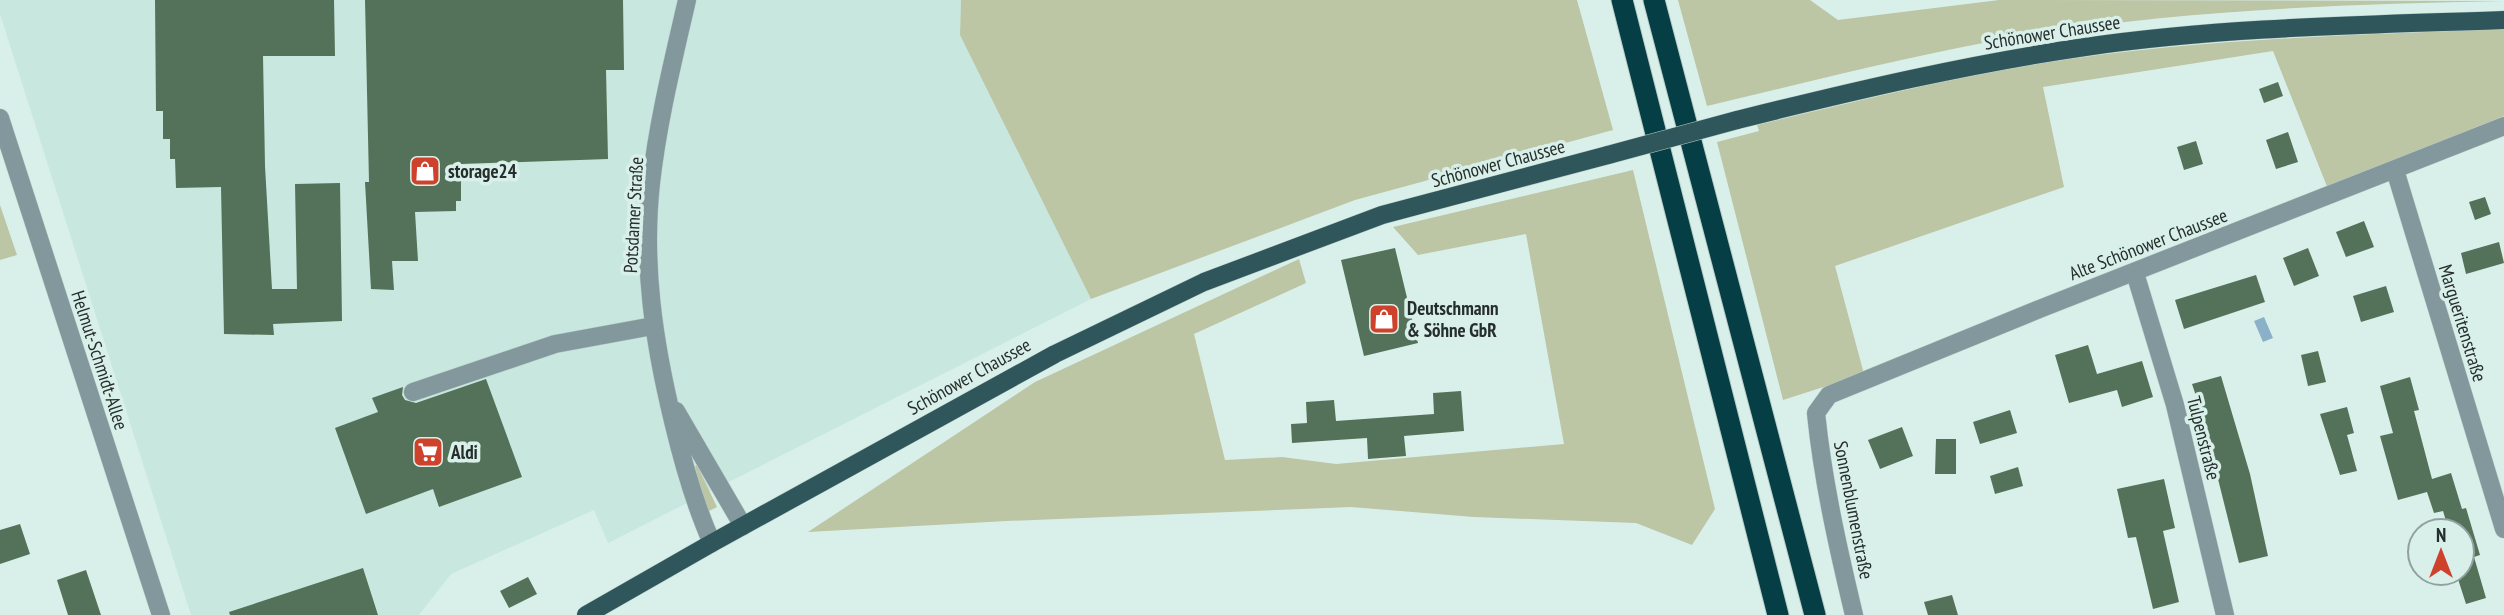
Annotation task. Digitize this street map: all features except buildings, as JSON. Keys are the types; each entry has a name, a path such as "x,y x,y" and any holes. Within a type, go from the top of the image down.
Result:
{"highway":[{"path":"1622,0 1778,615"},
{"path":"1654,0 1815,615"}],"main road":[{"name":"Schönower Chaussee","path":"586,615 712,542 1055,354 1204,282 1382,215 1737,120 1946,71 2088,46 2301,27 2504,20"}],"street":[{"name":"Potsdamer Straße","path":"687,0 663,108 651,184 649,256 653,326 666,392 689,483 712,542"},
{"name":"Helmut-Schmidt-Allee","path":"0,118 161,615"},
{"name":"Alte Schönower Chaussee","path":"1816,413 1829,395 2504,126"},
{"name":"Margueritenstraße","path":"2395,170 2504,529"},
{"name":"Tulpenstraße","path":"2135,273 2175,405 2225,615"},
{"path":"413,392 555,344 653,326"},
{"name":"Potsdamer Straße","path":"666,392 743,526"},
{"name":"Sonnenblumenstraße","path":"1816,413 1820,457 1832,522 1854,615"}],"shaded area":[{"path":"0,0 961,0 960,35 1091,299 608,543 594,510 451,574 419,615 191,615 0,14"},
{"path":"961,0 1577,0 1613,130 1355,200 1091,299 960,35"},
{"path":"1678,0 1810,0 1838,20 1999,0 2504,1 2265,10 2087,26 1947,50 1707,106"},
{"path":"2504,29 2504,116 2328,189 2273,51 2043,87 2064,187 1835,266 1864,374 1783,400 1717,142 1759,131 1757,125 1864,99 2043,63 2215,43"},
{"path":"1633,170 1715,509 1692,545 1636,523 1474,517 1351,507 808,532 1035,382 1299,259 1306,283 1194,334 1225,460 1282,457 1336,464 1564,444 1526,234 1418,255 1393,227"},
{"path":"0,205 17,255 0,260"},
{"path":"697,465 717,507 707,512 695,467"}],"water":[{"path":"2264,317 2273,338 2263,342 2254,321"}],"place":[{"name":"storage24","path":"425,171"},
{"name":"Deutschmann & Söhne GbR","path":"1384,319"},
{"name":"Aldi","path":"428,452"}]}
